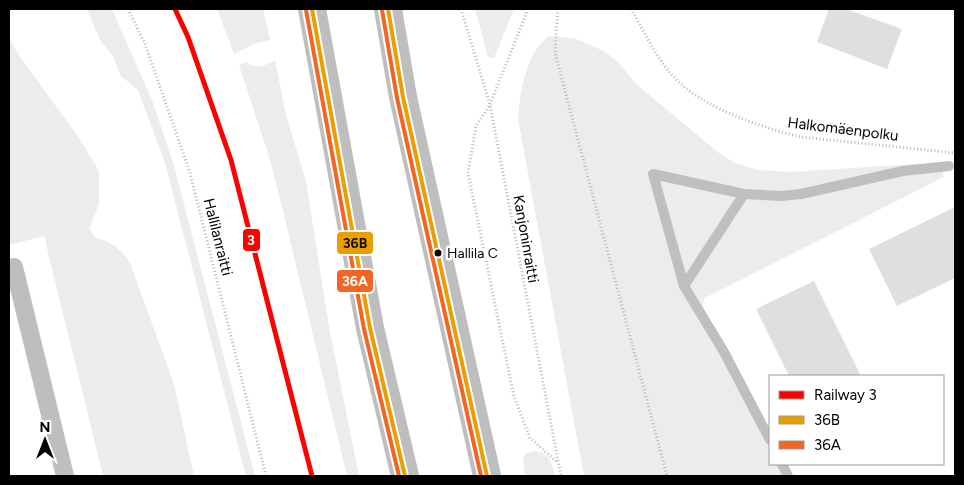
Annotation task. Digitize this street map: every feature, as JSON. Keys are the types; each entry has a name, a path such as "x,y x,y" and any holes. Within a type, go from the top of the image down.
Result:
{"highway":[{"path":"312,9 370,328 405,476"},
{"path":"388,9 403,96 487,476"}],"lane":[{"path":"14,267 64,476"}],"path":[{"name":"Hallilanraitti","path":"128,9 145,44 190,173 266,476"},
{"name":"Kanjoninraitti","path":"461,9 490,105 561,476"},
{"path":"528,9 490,105 476,126 468,173 514,397 530,438 557,462"},
{"path":"558,9 555,53 666,476"},
{"name":"Halkomäenpolku","path":"631,9 674,78 702,98 732,114 776,131 801,137 955,153"}],"shaded area":[{"path":"87,9 112,9 152,100 173,162 255,476 246,476 165,163 138,90 121,76 112,55 100,40"},
{"path":"217,9 263,9 270,40 256,43 234,54"},
{"path":"475,9 514,9 494,58 488,57"},
{"path":"549,36 574,38 604,51 618,62 636,84 719,153 735,163 758,170 789,172 930,163 941,165 944,177 705,298 702,305 769,444 769,465 780,465 785,476 584,476 518,119 520,97 526,73 541,43"},
{"path":"9,38 18,54 79,138 99,171 99,204 89,228 96,238 120,250 130,263 174,384 194,476 103,476 44,236 9,245"},
{"path":"275,60 286,115 306,181 329,327 359,476 347,476 270,160 239,65 246,62 253,66 260,66"},
{"path":"535,451 547,456 555,476 525,476 523,457 527,453"}],"building":[{"path":"829,9 846,9 902,29 887,69 817,42"},
{"path":"955,207 955,278 897,306 869,249"},
{"path":"814,281 861,375 789,375 756,309"}],"waterway":[{"path":"769,438 724,352 684,286 653,174 744,194 781,196 801,194 903,171 949,166"},
{"path":"684,286 744,194"},
{"path":"782,465 788,476"}],"rail line":[{"name":"3","path":"175,9 188,37 231,160 312,476"}],"transit line":[{"name":"36B","path":"312,9 370,328 405,476"},
{"name":"36B","path":"388,9 403,97 487,476"},
{"name":"36A","path":"306,10 364,329 399,476"},
{"name":"36A","path":"382,10 397,98 481,476"}],"place":[{"name":"Hallila C","path":"438,253"}]}
